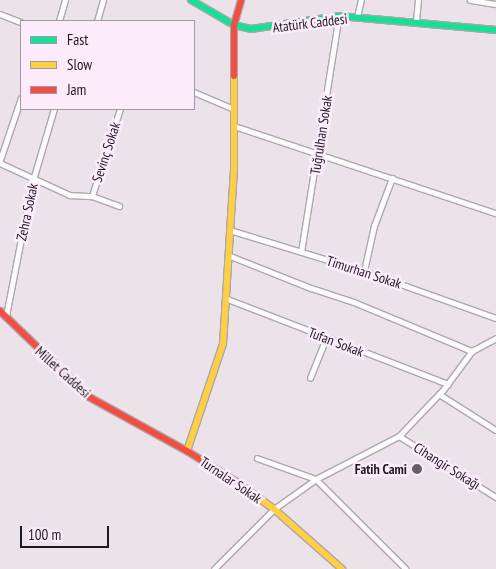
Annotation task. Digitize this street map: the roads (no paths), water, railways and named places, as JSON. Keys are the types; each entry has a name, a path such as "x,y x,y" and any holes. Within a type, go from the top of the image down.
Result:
{"street":[{"path":"59,20 65,0"},
{"path":"97,20 103,0"},
{"name":"Atatürk Caddesi","path":"190,0 234,25 260,30 339,16 496,30"},
{"path":"187,451 222,344 230,230 234,126 234,25 241,0"},
{"path":"357,17 361,0"},
{"path":"416,22 418,0"},
{"path":"470,0 496,4"},
{"path":"0,14 20,22"},
{"name":"Tuğrulhan Sokak","path":"301,252 319,154 339,16"},
{"path":"195,92 234,109"},
{"path":"20,101 0,161 70,195 92,196 119,206"},
{"name":"Zehra Sokak","path":"6,316 34,179 54,110"},
{"name":"Sevinç Sokak","path":"92,196 120,110"},
{"path":"234,126 496,214"},
{"path":"364,271 374,226 392,178"},
{"name":"Timurhan Sokak","path":"230,230 364,271 496,318"},
{"path":"228,255 311,288 354,302 472,351"},
{"name":"Tufan Sokak","path":"226,298 448,384"},
{"name":"Millet Caddesi","path":"0,311 89,397 187,451"},
{"path":"310,378 326,338"},
{"path":"214,569 274,509 316,479 398,436 448,384 472,351 496,338"},
{"path":"439,394 496,430"},
{"name":"Cihangir Sokağı","path":"398,436 496,497"},
{"name":"Turnalar Sokak","path":"187,451 274,509 342,569"},
{"path":"257,458 316,479 406,569"}],"place":[{"name":"Fatih Cami","path":"417,469"}]}
